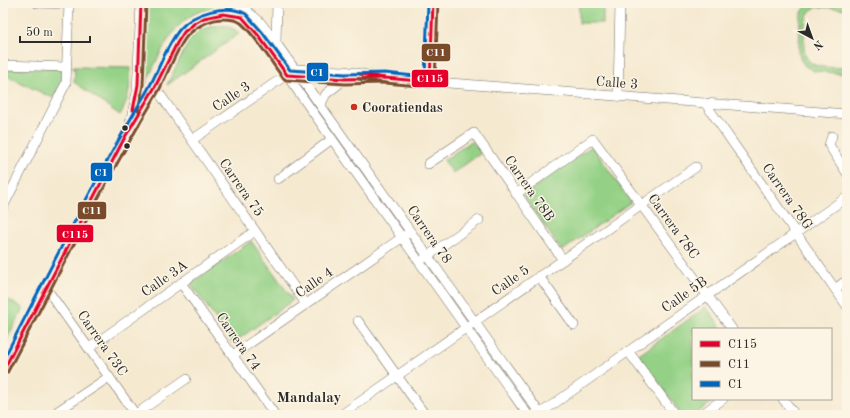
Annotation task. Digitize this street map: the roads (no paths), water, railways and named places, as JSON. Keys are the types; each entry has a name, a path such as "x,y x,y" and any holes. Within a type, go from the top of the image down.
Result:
{"street":[{"path":"3,207 66,83 69,4 37,3"},
{"path":"125,137 137,92 141,3"},
{"name":"Carrera 78","path":"227,3 258,35 528,415"},
{"name":"Carrera 78","path":"238,3 260,22 321,104 540,415"},
{"path":"276,43 277,3"},
{"path":"430,82 432,3"},
{"path":"618,96 620,3"},
{"path":"4,368 125,137 154,87 180,37 195,23 204,18 222,14 242,17"},
{"path":"3,65 67,67"},
{"name":"Calle 3","path":"192,140 286,75 344,71 385,78 430,82 847,114"},
{"name":"Calle 3","path":"298,73 344,79 385,78"},
{"path":"321,104 326,94 344,79"},
{"name":"Carrera 75","path":"154,87 306,304"},
{"name":"Carrera 78G","path":"705,103 847,306"},
{"name":"Carrera 78B","path":"428,164 474,133 563,260"},
{"path":"832,136 830,144 847,173"},
{"path":"278,179 332,139"},
{"name":"Carrera 78C","path":"516,194 593,139 731,328"},
{"name":"Calle 5","path":"341,415 696,167"},
{"name":"Calle 5B","path":"540,415 628,351 847,197"},
{"path":"420,262 479,220"},
{"name":"Calle 3A","path":"89,348 255,231"},
{"name":"Calle 4","path":"233,355 411,231"},
{"path":"539,276 574,326"},
{"path":"835,288 847,280"},
{"name":"Carrera 74","path":"181,283 275,415"},
{"name":"Carrera 73C","path":"46,288 136,415"},
{"path":"358,321 425,415"},
{"path":"628,351 675,415"},
{"path":"58,411 110,377"},
{"path":"136,415 186,378"},
{"path":"701,415 722,400"},
{"path":"784,400 795,415"}],"place":[{"name":"Cooratiendas","path":"354,107"}],"district":[{"name":"Mandalay","path":"309,397"}]}
